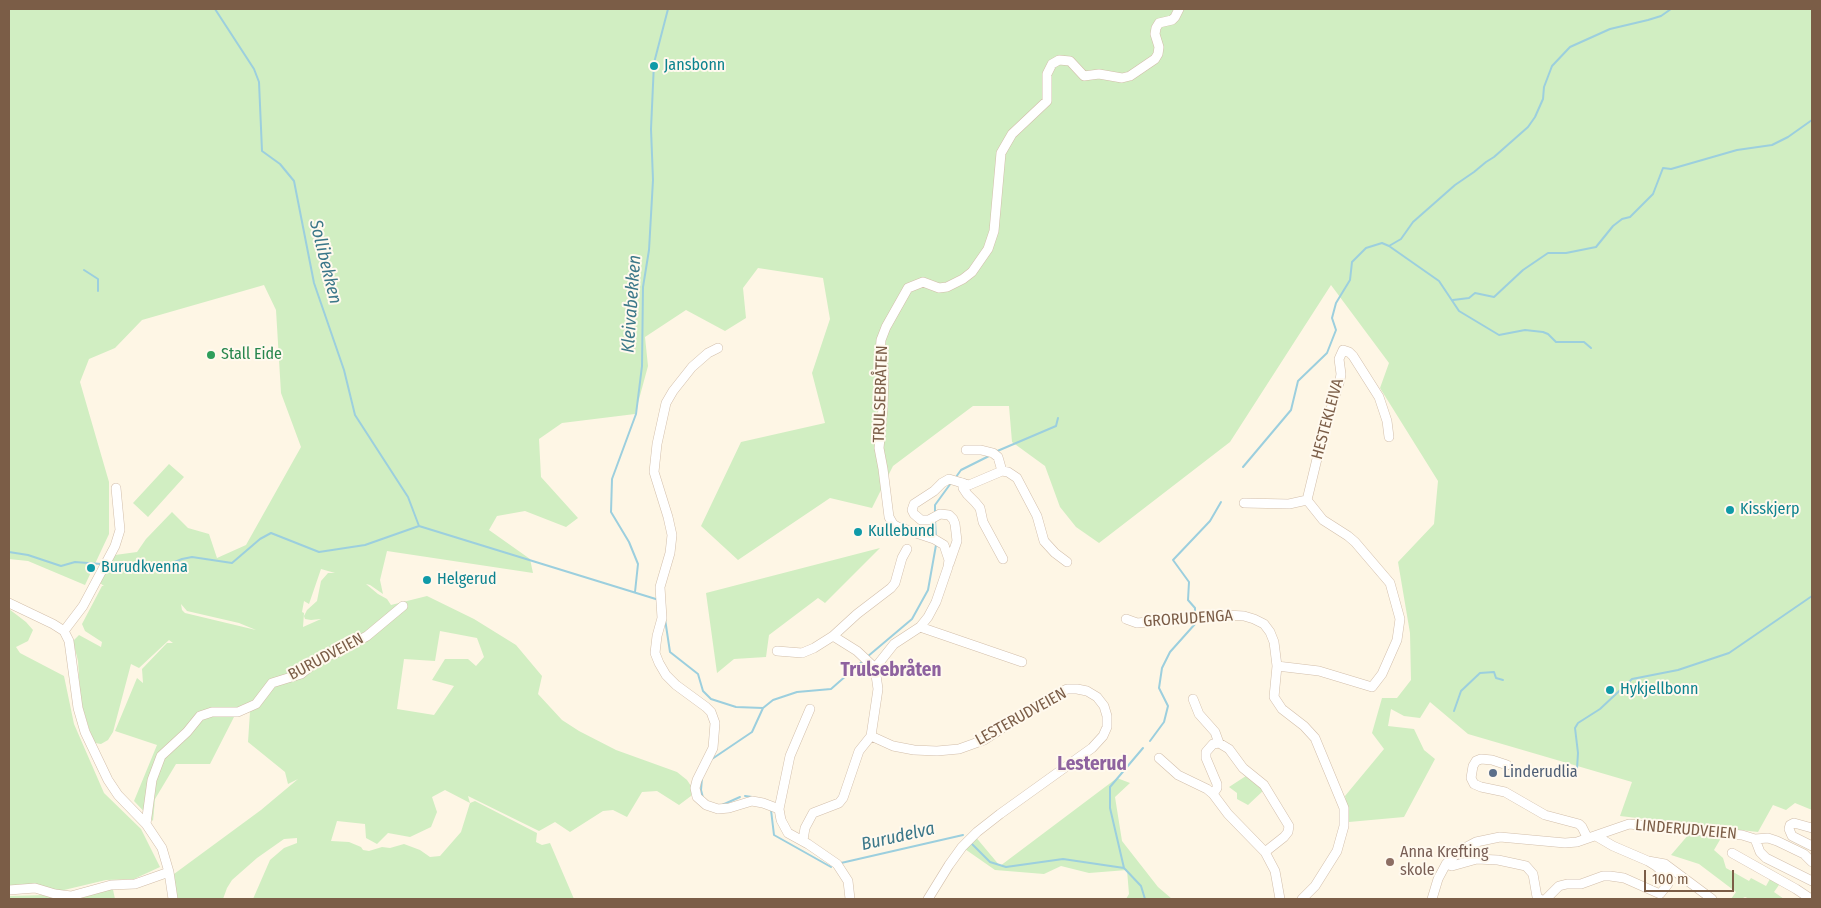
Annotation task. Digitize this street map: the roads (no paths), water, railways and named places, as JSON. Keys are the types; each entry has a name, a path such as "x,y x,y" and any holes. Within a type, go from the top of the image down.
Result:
{"street":[{"name":"TRULSEBRÅTEN","path":"948,567 949,560 944,545 934,539 898,527 893,524 889,517 879,448 884,371 880,352 881,340 886,327 908,288 923,282 939,288 947,287 964,279 972,272 988,250 994,231 1002,153 1012,134 1047,102 1047,74 1052,64 1059,60 1070,61 1084,76 1099,74 1122,78 1130,76 1158,54 1159,47 1155,34 1156,28 1159,23 1172,20 1178,9"},
{"path":"718,348 708,353 692,367 673,391 666,403 663,415 654,459 654,472 672,535 670,553 660,587 662,618 655,653 658,663 676,685 706,707 711,712 716,723 713,748 697,780 695,788 696,797 706,805 718,809 729,808 752,801 774,807"},
{"name":"HESTEKLEIVA","path":"1307,500 1323,434 1340,380 1339,359 1343,350 1353,356 1379,397 1387,421 1389,437"},
{"path":"966,450 982,450 993,453 998,457 1002,471"},
{"path":"803,840 805,828 813,813 839,803 843,798 857,756 864,743 871,736 878,689 876,668 894,644 920,627 928,617 936,602 957,541 953,519 949,515 940,514 929,520 921,520 914,514 912,507 915,502 934,491 946,480 969,484 1002,471 1008,472 1017,478 1037,516 1044,541 1067,562"},
{"path":"963,483 963,488 967,494 980,508 983,522 1003,559"},
{"path":"64,631 83,606 116,546 120,530 116,488"},
{"path":"1244,503 1289,504 1307,500 1323,520 1348,536 1390,583 1400,619 1397,640 1378,682 1372,687 1319,671 1277,666"},
{"path":"777,651 802,653 833,636 891,588 895,583 902,558 907,549"},
{"path":"9,603 64,631 69,641 78,708 85,732 108,780 118,795 146,824 162,848 173,890 173,899"},
{"name":"BURUDVEIEN","path":"146,824 152,780 161,756 187,732 200,716 212,712 238,712 256,704 272,683 301,674 322,657 336,653 367,636 403,606"},
{"name":"GRORUDENGA","path":"1126,619 1137,622 1227,615 1244,616 1264,624 1270,632 1274,642 1277,666 1274,697 1282,709 1304,726 1315,738 1344,808 1344,826 1337,851 1314,886 1302,899"},
{"path":"920,627 1022,662"},
{"path":"833,636 857,651 876,668"},
{"name":"LESTERUDVEIEN","path":"871,736 893,746 914,750 937,751 958,748 984,740 1049,698 1067,689 1087,691 1097,697 1104,706 1108,716 1107,728 1092,748 993,820 962,847 928,899"},
{"path":"1193,699 1199,714 1215,732 1219,743 1229,749 1238,763 1264,785 1289,826 1288,832 1284,837 1266,852"},
{"path":"810,709 790,756 774,807 785,830 803,840 839,867 848,881 850,899"},
{"path":"1213,794 1217,784 1206,758 1206,752 1213,744 1219,743"},
{"path":"1159,758 1178,775 1207,789 1213,794 1228,814 1266,852 1275,871 1280,899"},
{"path":"1446,864 1452,866 1477,859 1498,860 1526,866 1532,874 1539,899 1559,886 1581,884 1603,876 1624,878 1663,897 1668,884 1666,874 1648,861 1592,837 1578,824 1545,815 1505,792 1474,784 1471,778 1473,766 1476,761 1481,759 1507,765"},
{"path":"1812,828 1794,823 1790,825 1789,829 1792,836 1812,846"},
{"name":"LINDERUDVEIEN","path":"1432,899 1438,879 1446,864 1459,851 1486,839 1500,837 1565,843 1577,842 1629,824 1742,835 1756,839 1768,838 1804,854 1812,862"},
{"name":"LINDERUDVEIEN","path":"1756,839 1760,852 1766,858 1812,881"},
{"name":"LINDERUDVEIEN","path":"1732,853 1811,899"},
{"path":"1648,861 1665,864 1712,899"},
{"path":"9,890 35,888 55,894 71,896 111,885 135,884 169,872"}],"waterway":[{"name":"Sollibekken","path":"215,9 254,69 259,82 262,151 280,164 294,181 314,283 344,370 355,415 408,497 419,526"},
{"name":"Kleivabekken","path":"635,592 638,564 629,542 611,512 612,479 636,414 642,366 643,287 649,250 653,180 651,129 654,63 668,9"},
{"path":"1243,467 1291,410 1298,381 1327,353 1336,330 1332,318 1336,303 1350,280 1352,262 1366,248 1382,243 1389,246 1401,239 1413,222 1455,185 1494,157 1528,127 1543,99 1544,87 1552,66 1570,47 1610,29 1661,16 1671,9"},
{"path":"1453,300 1469,298 1475,293 1494,297 1523,270 1548,253 1566,253 1596,247 1613,226 1622,219 1630,217 1653,194 1663,168 1671,169 1737,150 1772,145 1788,137 1812,120"},
{"path":"1389,246 1439,281 1459,311 1499,335 1525,330 1543,332 1556,342 1584,342 1591,348"},
{"path":"84,270 98,279 98,291"},
{"path":"995,452 1056,426 1058,418"},
{"path":"956,477 961,470 989,456"},
{"path":"935,513 935,505 951,483"},
{"path":"1195,615 1195,608 1188,600 1189,582 1173,560 1210,521 1221,502"},
{"path":"935,520 936,538"},
{"path":"108,565 148,573 182,559 192,557 232,563 260,539 271,533 319,552 365,545 419,526 659,600"},
{"path":"867,657 912,619 928,590 936,545"},
{"path":"9,552 28,555 61,566 75,562 101,564"},
{"path":"1577,769 1578,753 1575,728 1578,723 1600,709 1632,679 1678,670 1729,653 1812,596"},
{"path":"665,619 670,652 698,674 703,691 711,699 736,707 763,708 773,700 797,692 831,689 864,660"},
{"path":"1150,741 1164,722 1168,706 1159,688 1162,668 1170,652 1195,624 1195,620"},
{"path":"1454,711 1461,691 1480,673 1494,672 1496,678 1503,680"},
{"name":"Burudelva","path":"712,759 752,732 763,708"},
{"path":"1124,868 1110,808 1110,787 1143,748"},
{"name":"Burudelva","path":"702,778 701,790 703,798"},
{"name":"Burudelva","path":"745,796 752,797"},
{"name":"Burudelva","path":"722,805 740,797"},
{"name":"Burudelva","path":"771,810 774,835 831,867"},
{"name":"Burudelva","path":"841,863 963,835"},
{"name":"Burudelva","path":"971,843 990,862 1006,867 1063,859 1124,868 1141,886 1145,899"}],"place":[{"name":"Jansbonn","path":"654,66"},
{"name":"Stall Eide","path":"211,355"},
{"name":"Kisskjerp","path":"1730,510"},
{"name":"Kullebund","path":"858,532"},
{"name":"Burudkvenna","path":"91,568"},
{"name":"Helgerud","path":"427,580"},
{"name":"Hykjellbonn","path":"1610,690"},
{"name":"Linderudlia","path":"1493,773"},
{"name":"Anna Krefting skole","path":"1390,862"}],"district":[{"name":"Trulsebråten","path":"891,671"},
{"name":"Lesterud","path":"1092,765"}]}
